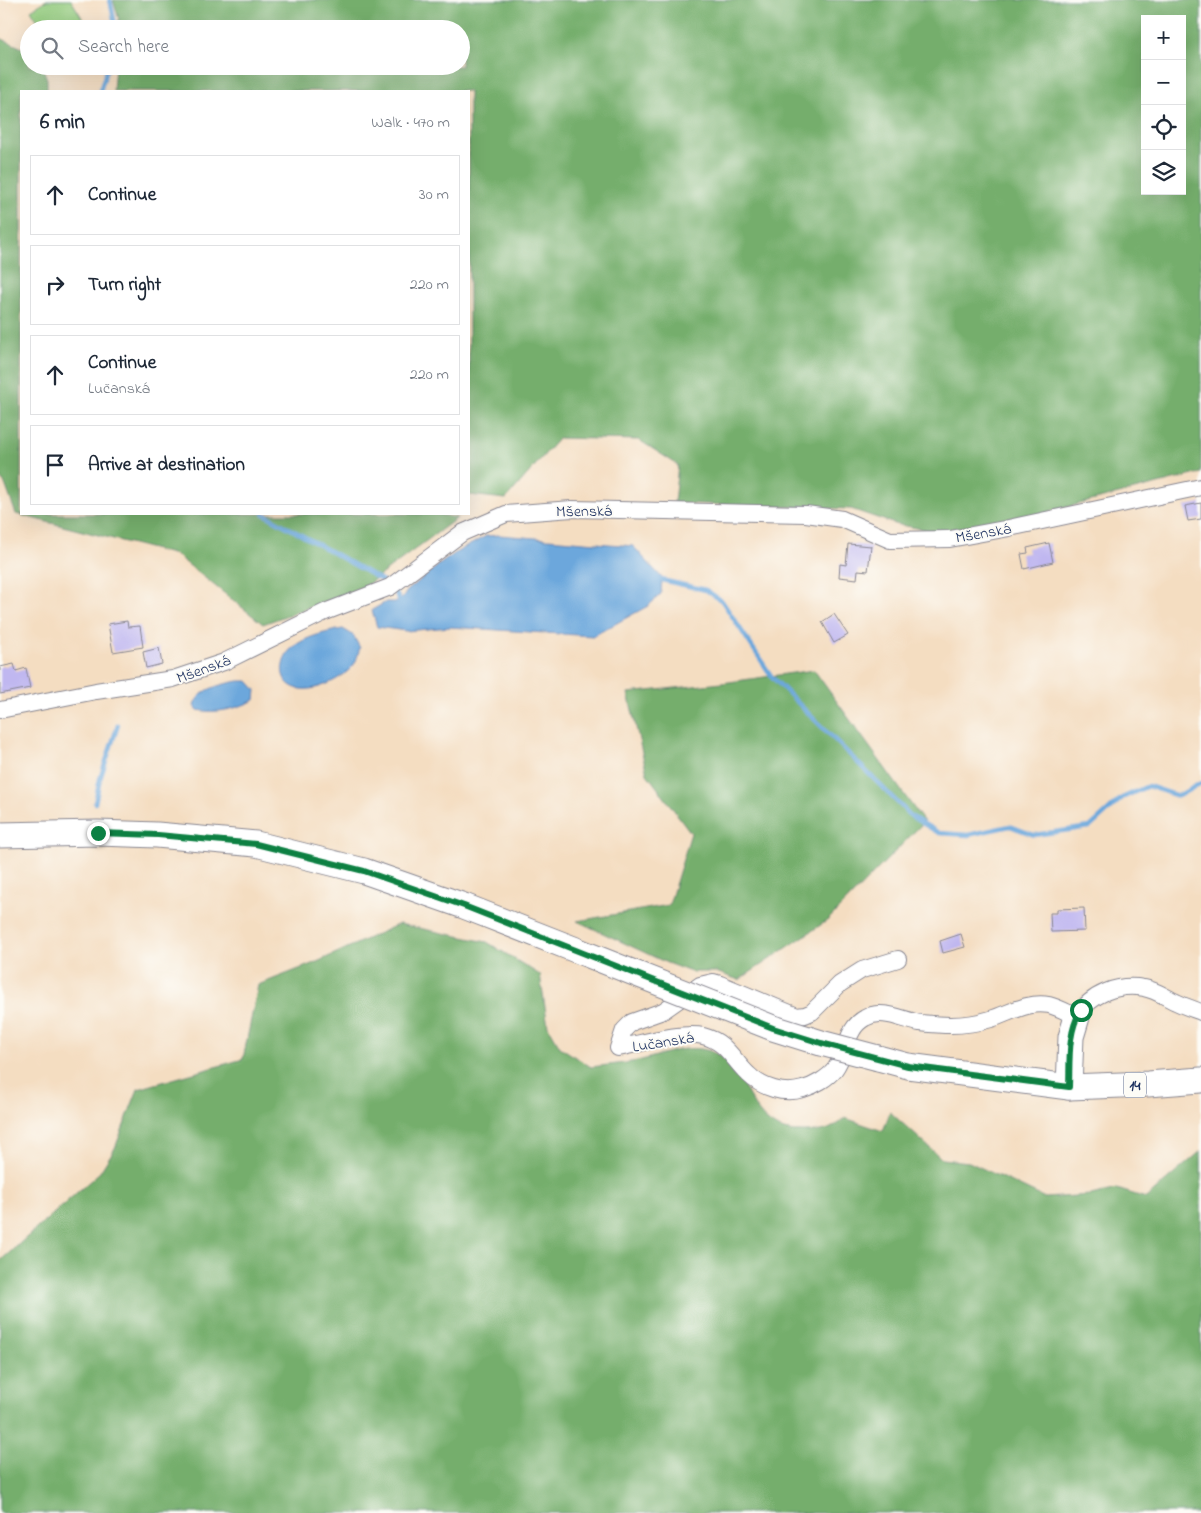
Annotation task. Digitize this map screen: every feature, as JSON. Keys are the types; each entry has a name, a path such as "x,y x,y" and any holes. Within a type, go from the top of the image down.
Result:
{"main road":[{"name":"14","path":"0,836 98,833 158,835 256,844 364,871 464,906 764,1024 821,1043 908,1066 1069,1087 1201,1080"},
{"path":"1069,1087 1071,1037 1077,1017"}],"street":[{"name":"Mšenská","path":"0,710 96,691 173,679 224,662 325,612 390,587 462,533 506,514 572,509 806,514 842,519 890,540 935,539 1004,529 1201,487"},
{"name":"Lučanská","path":"898,959 862,970 840,984 812,1012 797,1016 720,984 713,982 700,985 663,1011 628,1025 622,1035 618,1048 685,1035 702,1035 716,1040 728,1049 746,1073 754,1080 782,1092 803,1089 826,1078 835,1069 852,1030 867,1016 880,1014 920,1023 962,1025 990,1020 1035,1004 1049,1006 1077,1017"},
{"path":"1077,1017 1081,1010 1094,998 1109,990 1126,987 1144,988 1157,992 1177,1003 1201,1012"}],"green space":[{"path":"47,0 71,0 83,20 37,20 31,10"},
{"path":"113,0 1201,0 1201,473 1001,524 933,531 895,524 851,509 674,503 678,465 639,440 559,438 506,499 470,495 470,90 113,90 114,75 470,75 470,20 119,20"},
{"path":"0,38 20,47 20,75 45,75 47,79 47,90 20,90 20,515 441,515 457,518 363,588 263,624 176,555 16,514 5,484 0,478"},
{"path":"814,670 924,822 828,920 739,980 716,972 691,972 667,963 577,921 669,905 691,833 647,774 628,693 722,683"},
{"path":"399,924 487,942 540,975 548,1026 560,1047 591,1067 637,1061 685,1049 695,1048 715,1053 727,1061 736,1073 759,1113 770,1123 785,1130 822,1131 834,1126 845,1118 883,1131 890,1112 942,1159 969,1162 1045,1198 1091,1195 1117,1189 1146,1198 1201,1151 1201,1513 0,1513 0,1261 100,1172 115,1148 138,1089 243,1059 258,985 317,962"}],"water":[{"path":"499,535 633,546 662,578 661,594 648,606 593,636 450,627 406,631 377,627 372,610 386,602 400,602 407,591 457,552 486,536"},
{"path":"343,629 353,635 360,648 355,663 350,669 335,680 315,688 297,688 286,681 282,668 286,656 292,648 312,637"},
{"path":"248,681 256,690 255,700 241,706 219,711 197,710 194,706 206,691 219,685"}],"building":[{"path":"1201,503 1201,519 1188,521 1185,506"},
{"path":"1049,543 1053,562 1024,569 1021,554 1028,553 1027,548"},
{"path":"848,544 871,546 868,571 858,570 857,579 839,577 840,564 846,565"},
{"path":"834,614 848,635 834,643 822,622"},
{"path":"127,621 128,627 140,626 143,647 113,652 108,624"},
{"path":"159,648 162,664 146,668 143,652"},
{"path":"14,664 16,671 26,668 30,688 0,694 0,667"},
{"path":"1084,908 1085,931 1051,932 1050,913 1057,913 1057,909"},
{"path":"961,934 965,947 943,953 940,941"}],"waterway":[{"path":"110,0 114,20"},
{"path":"100,90 105,75"},
{"path":"266,515 383,581"},
{"path":"657,579 706,590 722,601 772,677 912,817 939,833 968,835 1010,826 1034,835 1090,827 1122,798 1148,786 1178,796 1201,783"},
{"path":"395,591 400,602 405,600"},
{"path":"95,803 100,779 118,725"}],"route":[{"path":"98,833 158,835 256,844 364,871 464,906 773,1028 908,1066 1069,1087 1072,1029 1081,1010"}]}
